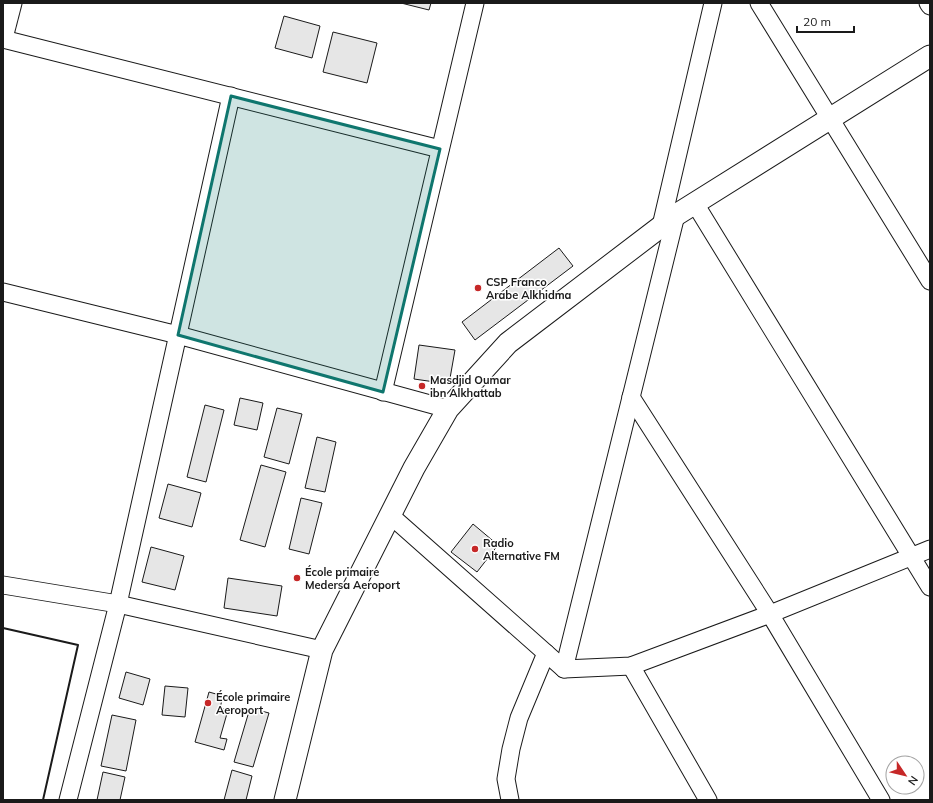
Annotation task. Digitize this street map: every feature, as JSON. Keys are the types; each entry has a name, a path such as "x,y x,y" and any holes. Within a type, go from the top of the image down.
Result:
{"street":[{"path":"3,34 11,3"},
{"path":"383,392 475,3"},
{"path":"564,669 631,397 713,3"},
{"path":"759,3 930,281"},
{"path":"3,39 440,149"},
{"path":"285,800 322,650 414,468 448,410 508,343 668,220 694,202 930,56"},
{"path":"68,800 118,604 232,96"},
{"path":"694,202 930,587"},
{"path":"3,292 178,335 448,410"},
{"path":"631,397 770,614 881,800"},
{"path":"390,515 564,669 631,666 770,614 930,549"},
{"path":"3,585 118,604 322,650"},
{"path":"510,800 506,779 511,749 519,718 546,653"},
{"path":"631,666 708,800"}],"highlighted area":[{"path":"231,96 440,149 383,392 178,335"}],"building":[{"path":"401,3 431,3 429,10"},
{"path":"284,16 320,26 312,58 275,48"},
{"path":"333,32 377,43 367,83 323,72"},
{"path":"559,248 573,266 475,340 462,322"},
{"path":"419,345 455,350 449,384 414,379"},
{"path":"240,398 263,403 257,430 234,425"},
{"path":"205,405 224,410 206,482 187,477"},
{"path":"277,408 302,414 289,464 264,457"},
{"path":"317,437 336,442 325,492 305,488"},
{"path":"261,465 286,472 265,547 240,540"},
{"path":"168,484 201,493 192,527 159,518"},
{"path":"301,498 322,503 309,554 289,549"},
{"path":"473,524 498,545 477,572 451,552"},
{"path":"151,547 184,556 175,590 142,582"},
{"path":"228,578 282,586 277,616 224,608"},
{"path":"126,672 150,679 143,705 119,698"},
{"path":"165,686 188,688 185,717 162,715"},
{"path":"209,692 223,696 220,708 228,710 220,738 227,739 224,750 195,742"},
{"path":"250,708 269,713 253,767 234,762"},
{"path":"112,715 136,720 126,771 101,766"},
{"path":"232,770 252,776 246,800 224,800"},
{"path":"103,772 125,777 120,800 97,800"}],"wall":[{"path":"3,628 78,645 43,800"}],"place":[{"name":"CSP Franco Arabe Alkhidma","path":"478,288"},
{"name":"Masdjid Oumar ibn Alkhattab","path":"422,386"},
{"name":"Radio Alternative FM","path":"475,549"},
{"name":"École primaire Medersa Aeroport","path":"297,578"},
{"name":"École primaire Aeroport","path":"208,703"}]}
